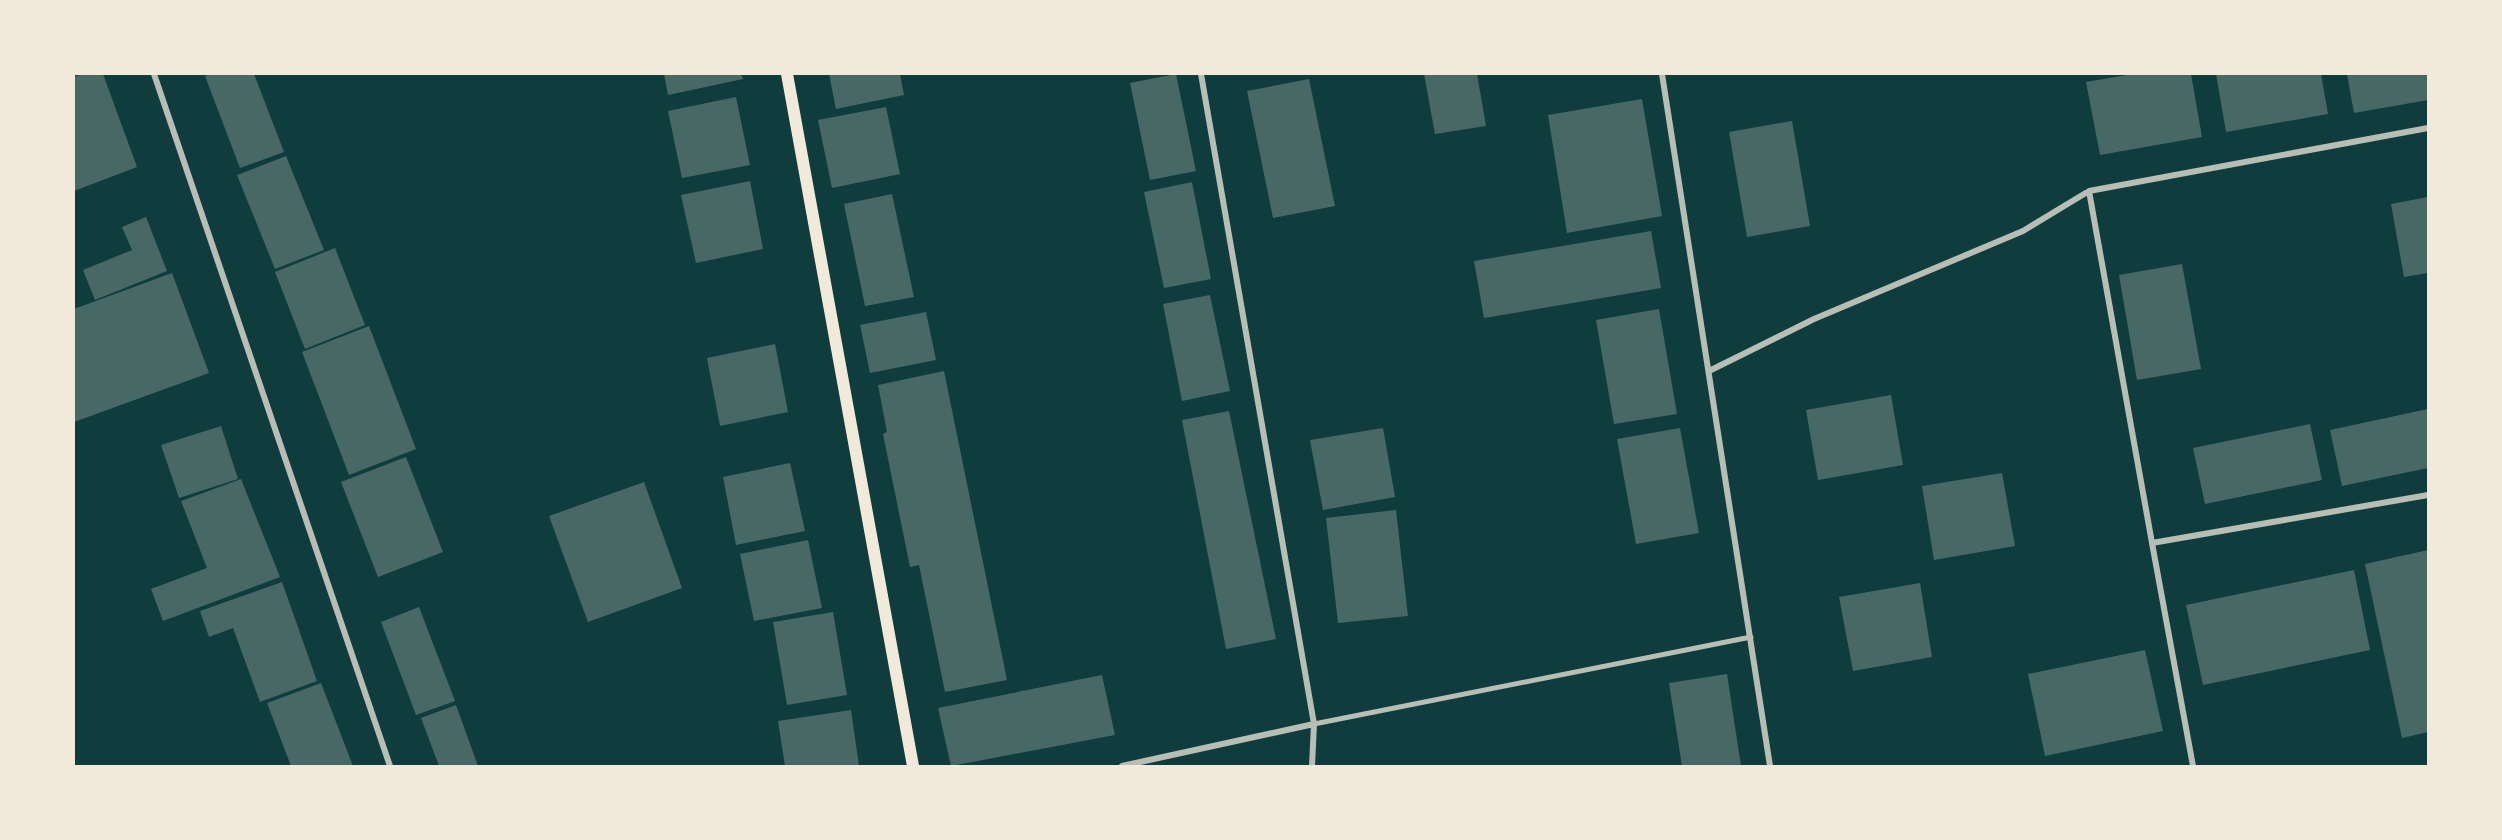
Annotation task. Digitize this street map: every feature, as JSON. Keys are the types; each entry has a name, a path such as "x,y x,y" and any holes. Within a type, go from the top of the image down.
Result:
{"main road":[{"path":"787,74 913,766"}],"street":[{"path":"154,74 390,766"},
{"path":"1201,74 1314,724 1312,766"},
{"path":"1662,74 1770,766"},
{"path":"1709,371 1814,319 2023,231 2089,191 2428,128"},
{"path":"2089,191 2193,766"},
{"path":"2152,543 2428,495"},
{"path":"1122,766 1314,724 1751,637"}],"building":[{"path":"82,74 103,74 137,167 74,191 74,77"},
{"path":"254,74 284,152 240,168 205,76"},
{"path":"664,74 741,74 743,79 668,95"},
{"path":"829,74 900,74 904,95 836,109"},
{"path":"1176,74 1196,171 1150,180 1130,83"},
{"path":"1424,74 1477,74 1486,126 1435,134"},
{"path":"2133,74 2191,74 2202,137 2100,155 2086,82"},
{"path":"2216,74 2321,74 2328,114 2226,132"},
{"path":"2347,74 2428,74 2428,100 2354,113"},
{"path":"1309,79 1335,206 1273,218 1247,91"},
{"path":"736,97 750,165 682,178 668,111"},
{"path":"1642,99 1662,216 1567,233 1548,115"},
{"path":"886,107 900,174 832,188 818,120"},
{"path":"1792,121 1810,226 1747,237 1729,132"},
{"path":"286,156 324,250 275,269 237,175"},
{"path":"750,181 763,249 696,263 681,195"},
{"path":"1192,182 1211,279 1164,288 1144,192"},
{"path":"892,194 914,297 865,306 844,204"},
{"path":"2428,197 2428,273 2404,277 2391,204"},
{"path":"146,217 167,271 95,300 83,270 132,250 122,227"},
{"path":"1651,231 1661,288 1484,318 1474,261"},
{"path":"335,248 365,325 305,349 275,272"},
{"path":"2182,264 2201,369 2137,380 2119,275"},
{"path":"172,273 209,373 74,422 74,309"},
{"path":"1210,295 1230,391 1182,401 1163,304"},
{"path":"1659,309 1677,414 1614,424 1596,320"},
{"path":"926,312 936,360 870,373 860,325"},
{"path":"369,326 416,449 349,475 302,352"},
{"path":"775,344 788,412 720,426 707,358"},
{"path":"944,371 1007,680 945,692 919,565 910,567 883,434 887,432 878,385"},
{"path":"1891,395 1903,465 1818,480 1806,410"},
{"path":"2428,409 2428,468 2342,486 2330,430"},
{"path":"1229,411 1276,639 1226,649 1182,420"},
{"path":"2310,424 2322,480 2205,504 2193,448"},
{"path":"221,426 238,479 179,498 161,445"},
{"path":"1383,428 1395,497 1323,510 1310,440"},
{"path":"1680,428 1699,533 1636,544 1617,439"},
{"path":"406,457 443,552 378,577 341,482"},
{"path":"790,463 805,531 736,545 723,477"},
{"path":"2002,473 2015,546 1934,560 1922,486"},
{"path":"241,479 280,577 163,621 151,589 207,568 181,501"},
{"path":"644,482 682,588 588,622 549,516"},
{"path":"1396,510 1408,616 1338,623 1326,518"},
{"path":"808,540 822,608 754,621 740,554"},
{"path":"2428,550 2428,732 2402,738 2365,564"},
{"path":"2354,570 2370,650 2203,685 2186,605"},
{"path":"282,582 317,681 260,702 233,628 209,637 200,611"},
{"path":"1920,583 1932,657 1853,671 1839,597"},
{"path":"419,607 455,701 416,715 381,622"},
{"path":"833,612 847,695 787,705 773,622"},
{"path":"2145,650 2163,731 2045,756 2028,674"},
{"path":"1727,674 1741,766 1682,766 1669,683"},
{"path":"1102,675 1115,735 951,766 938,708"},
{"path":"321,683 353,766 291,766 267,703"},
{"path":"456,705 478,766 439,766 421,718"},
{"path":"851,710 859,766 785,766 778,721"}]}
